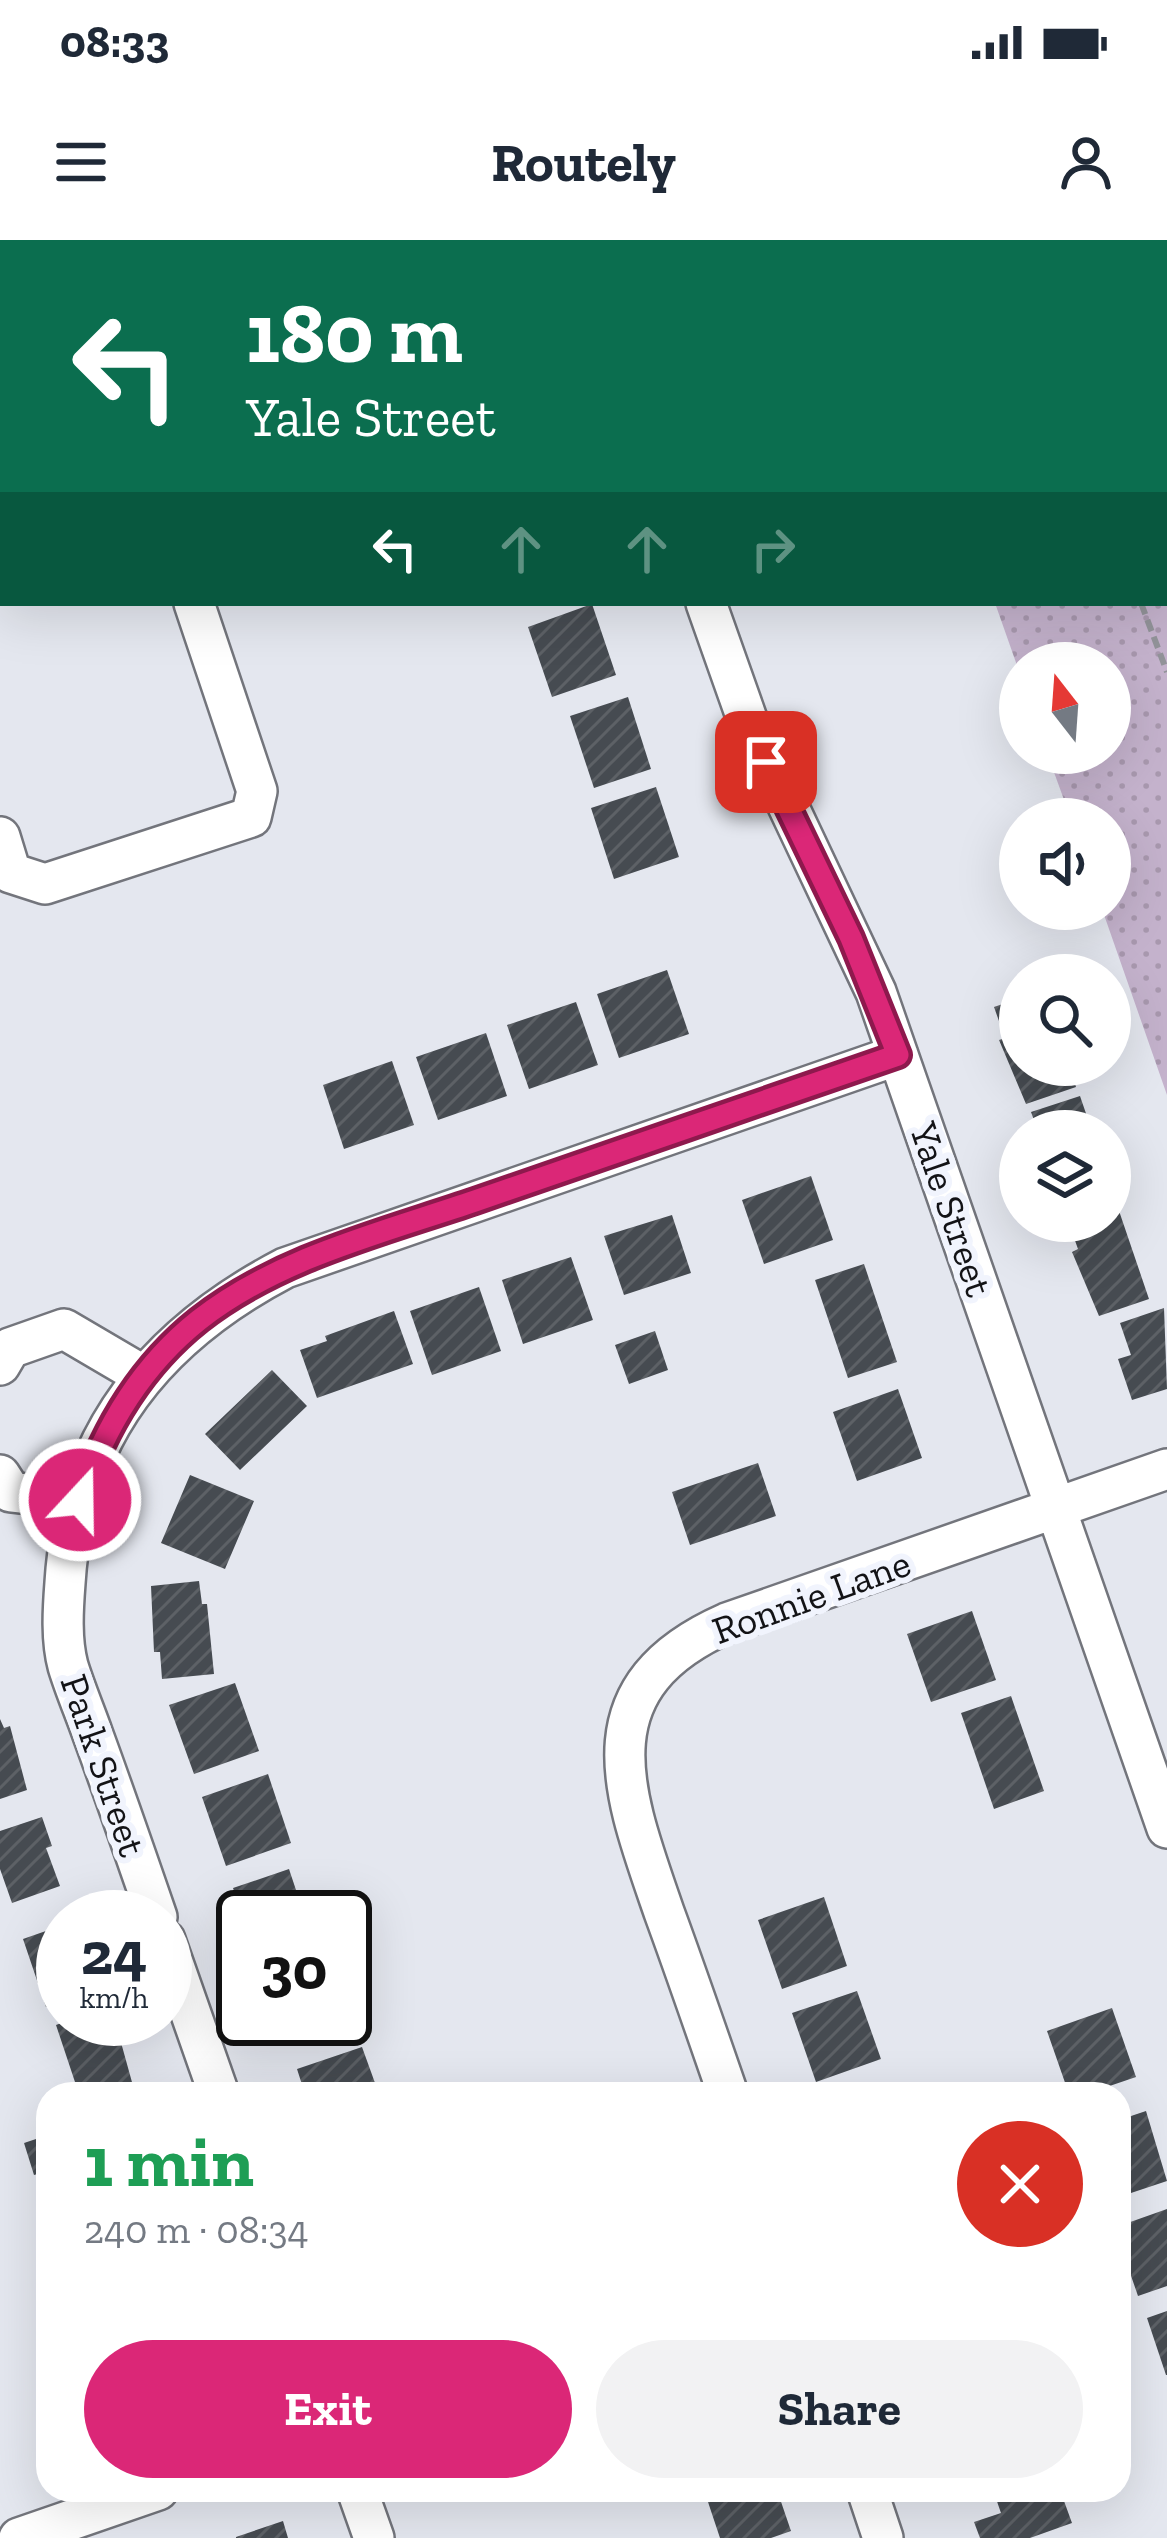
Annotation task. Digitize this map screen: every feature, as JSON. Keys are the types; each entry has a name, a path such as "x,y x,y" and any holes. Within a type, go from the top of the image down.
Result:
{"street":[{"path":"0,837 11,873 45,884 251,818 257,791 195,606"},
{"name":"Yale Street","path":"707,606 747,719 851,938 898,1055 1167,1828"},
{"name":"Park Street","path":"147,1890 67,1663 63,1612 66,1562 80,1500 102,1441 144,1376 198,1321 285,1268 898,1055"},
{"path":"0,1365 10,1348 64,1329 144,1376"},
{"name":"Ronnie Lane","path":"724,2082 629,1809 623,1750 636,1703 654,1675 705,1632 1167,1469"},
{"path":"0,1475 11,1492 80,1500"},
{"path":"192,2017 215,2082"},
{"path":"19,2538 123,2502"},
{"path":"361,2502 374,2538"},
{"path":"871,2502 884,2538"}],"path":[{"path":"1142,606 1167,673"}],"shaded area":[{"path":"996,606 1167,606 1167,1095 1131,992 1131,954 1118,954 1109,930 1131,930 1131,798 1063,798 1055,774 1131,774 1131,642 1009,642"}],"building":[{"path":"593,606 616,675 552,697 528,627"},
{"path":"628,697 651,769 594,788 570,716"},
{"path":"656,787 679,857 614,879 591,808"},
{"path":"667,970 689,1034 619,1058 597,994"},
{"path":"576,1002 598,1065 529,1089 507,1025"},
{"path":"486,1033 507,1096 438,1120 416,1057"},
{"path":"392,1061 414,1125 344,1149 323,1085"},
{"path":"1018,1086 1076,1086 1076,1087 1026,1104"},
{"path":"1080,1096 1085,1110 1037,1110"},
{"path":"811,1176 833,1240 764,1264 742,1200"},
{"path":"672,1215 691,1273 624,1295 604,1236"},
{"path":"1076,1242 1130,1242 1149,1299 1099,1316 1072,1252 1078,1249"},
{"path":"571,1257 593,1320 523,1344 502,1280"},
{"path":"864,1264 897,1362 848,1378 815,1280"},
{"path":"479,1287 501,1351 432,1375 410,1311"},
{"path":"1164,1308 1167,1389 1132,1400 1118,1359 1131,1355 1120,1323"},
{"path":"394,1311 413,1364 317,1398 300,1350"},
{"path":"655,1331 668,1370 629,1384 615,1345"},
{"path":"272,1370 307,1406 240,1470 205,1434"},
{"path":"898,1389 922,1458 857,1481 833,1412"},
{"path":"758,1463 776,1516 690,1545 672,1492"},
{"path":"190,1475 254,1501 225,1569 161,1543"},
{"path":"199,1581 202,1604 207,1604 214,1674 162,1679 160,1652 154,1652 151,1586"},
{"path":"972,1611 996,1680 931,1702 907,1634"},
{"path":"235,1683 259,1751 194,1774 169,1705"},
{"path":"1011,1696 1044,1791 994,1809 961,1713"},
{"path":"0,1719 4,1728 10,1726 27,1790 0,1799"},
{"path":"268,1774 291,1843 226,1866 202,1797"},
{"path":"42,1817 52,1846 46,1848 60,1886 36,1890 36,1894 12,1903 0,1869 0,1831"},
{"path":"289,1869 296,1890 234,1890"},
{"path":"824,1897 847,1966 782,1989 758,1920"},
{"path":"36,1934 36,1977 23,1939"},
{"path":"857,1991 881,2059 816,2082 792,2013"},
{"path":"1112,2008 1136,2077 1121,2082 1065,2082 1047,2031"},
{"path":"63,2046 122,2046 132,2082 75,2082"},
{"path":"362,2047 375,2082 301,2082 297,2069"},
{"path":"1146,2111 1167,2181 1131,2193 1131,2116"},
{"path":"36,2139 36,2174 34,2175 24,2143"},
{"path":"1167,2209 1167,2286 1138,2296 1131,2276 1131,2222"},
{"path":"1167,2311 1167,2375 1166,2375 1147,2318"},
{"path":"708,2502 781,2502 791,2531 771,2538 720,2538"},
{"path":"997,2502 1064,2502 1072,2523 1030,2538 980,2538 974,2522 1001,2513"},
{"path":"283,2521 288,2538 236,2538 236,2537"}],"route":[{"path":"80,1500 102,1441 134,1388 198,1321 240,1292 285,1268 394,1228 898,1055 876,992 766,762"}]}
